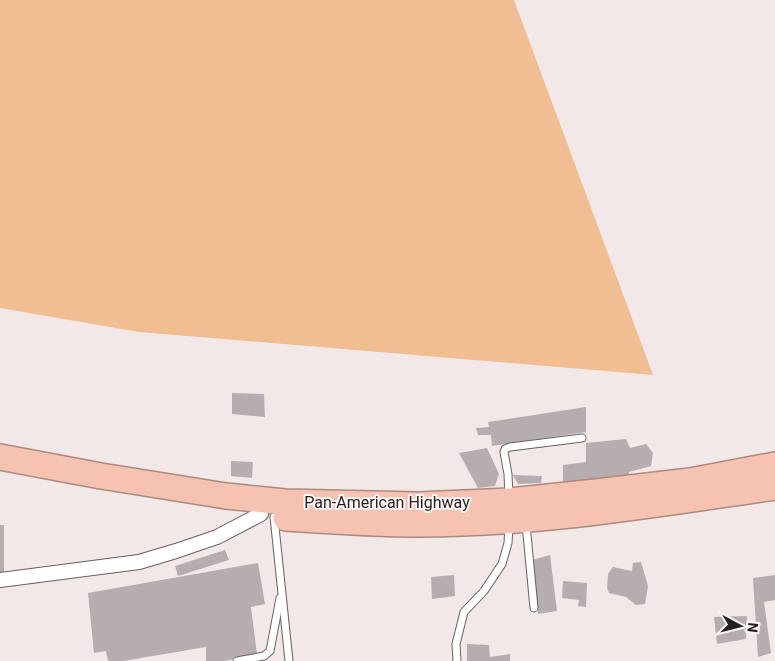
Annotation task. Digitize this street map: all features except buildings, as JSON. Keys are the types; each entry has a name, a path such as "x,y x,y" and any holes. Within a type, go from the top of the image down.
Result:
{"highway":[{"name":"Pan-American Highway","path":"0,457 101,476 226,496 285,502 418,505 515,513 596,492 690,481 775,465"},
{"name":"Pan-American Highway","path":"0,474 180,506 342,522 420,524 515,513 616,510 775,487"}],"street":[{"path":"0,580 139,562 217,537 268,516"}],"lane":[{"path":"534,608 504,452 505,449 510,447 582,438"},
{"path":"457,661 456,644 464,612 484,591 502,564 515,513"},
{"path":"268,516 282,590 289,661"},
{"path":"237,661 264,656 270,651 282,590"}],"shaded area":[{"path":"0,0 514,0 653,375 139,332 0,308"}]}
